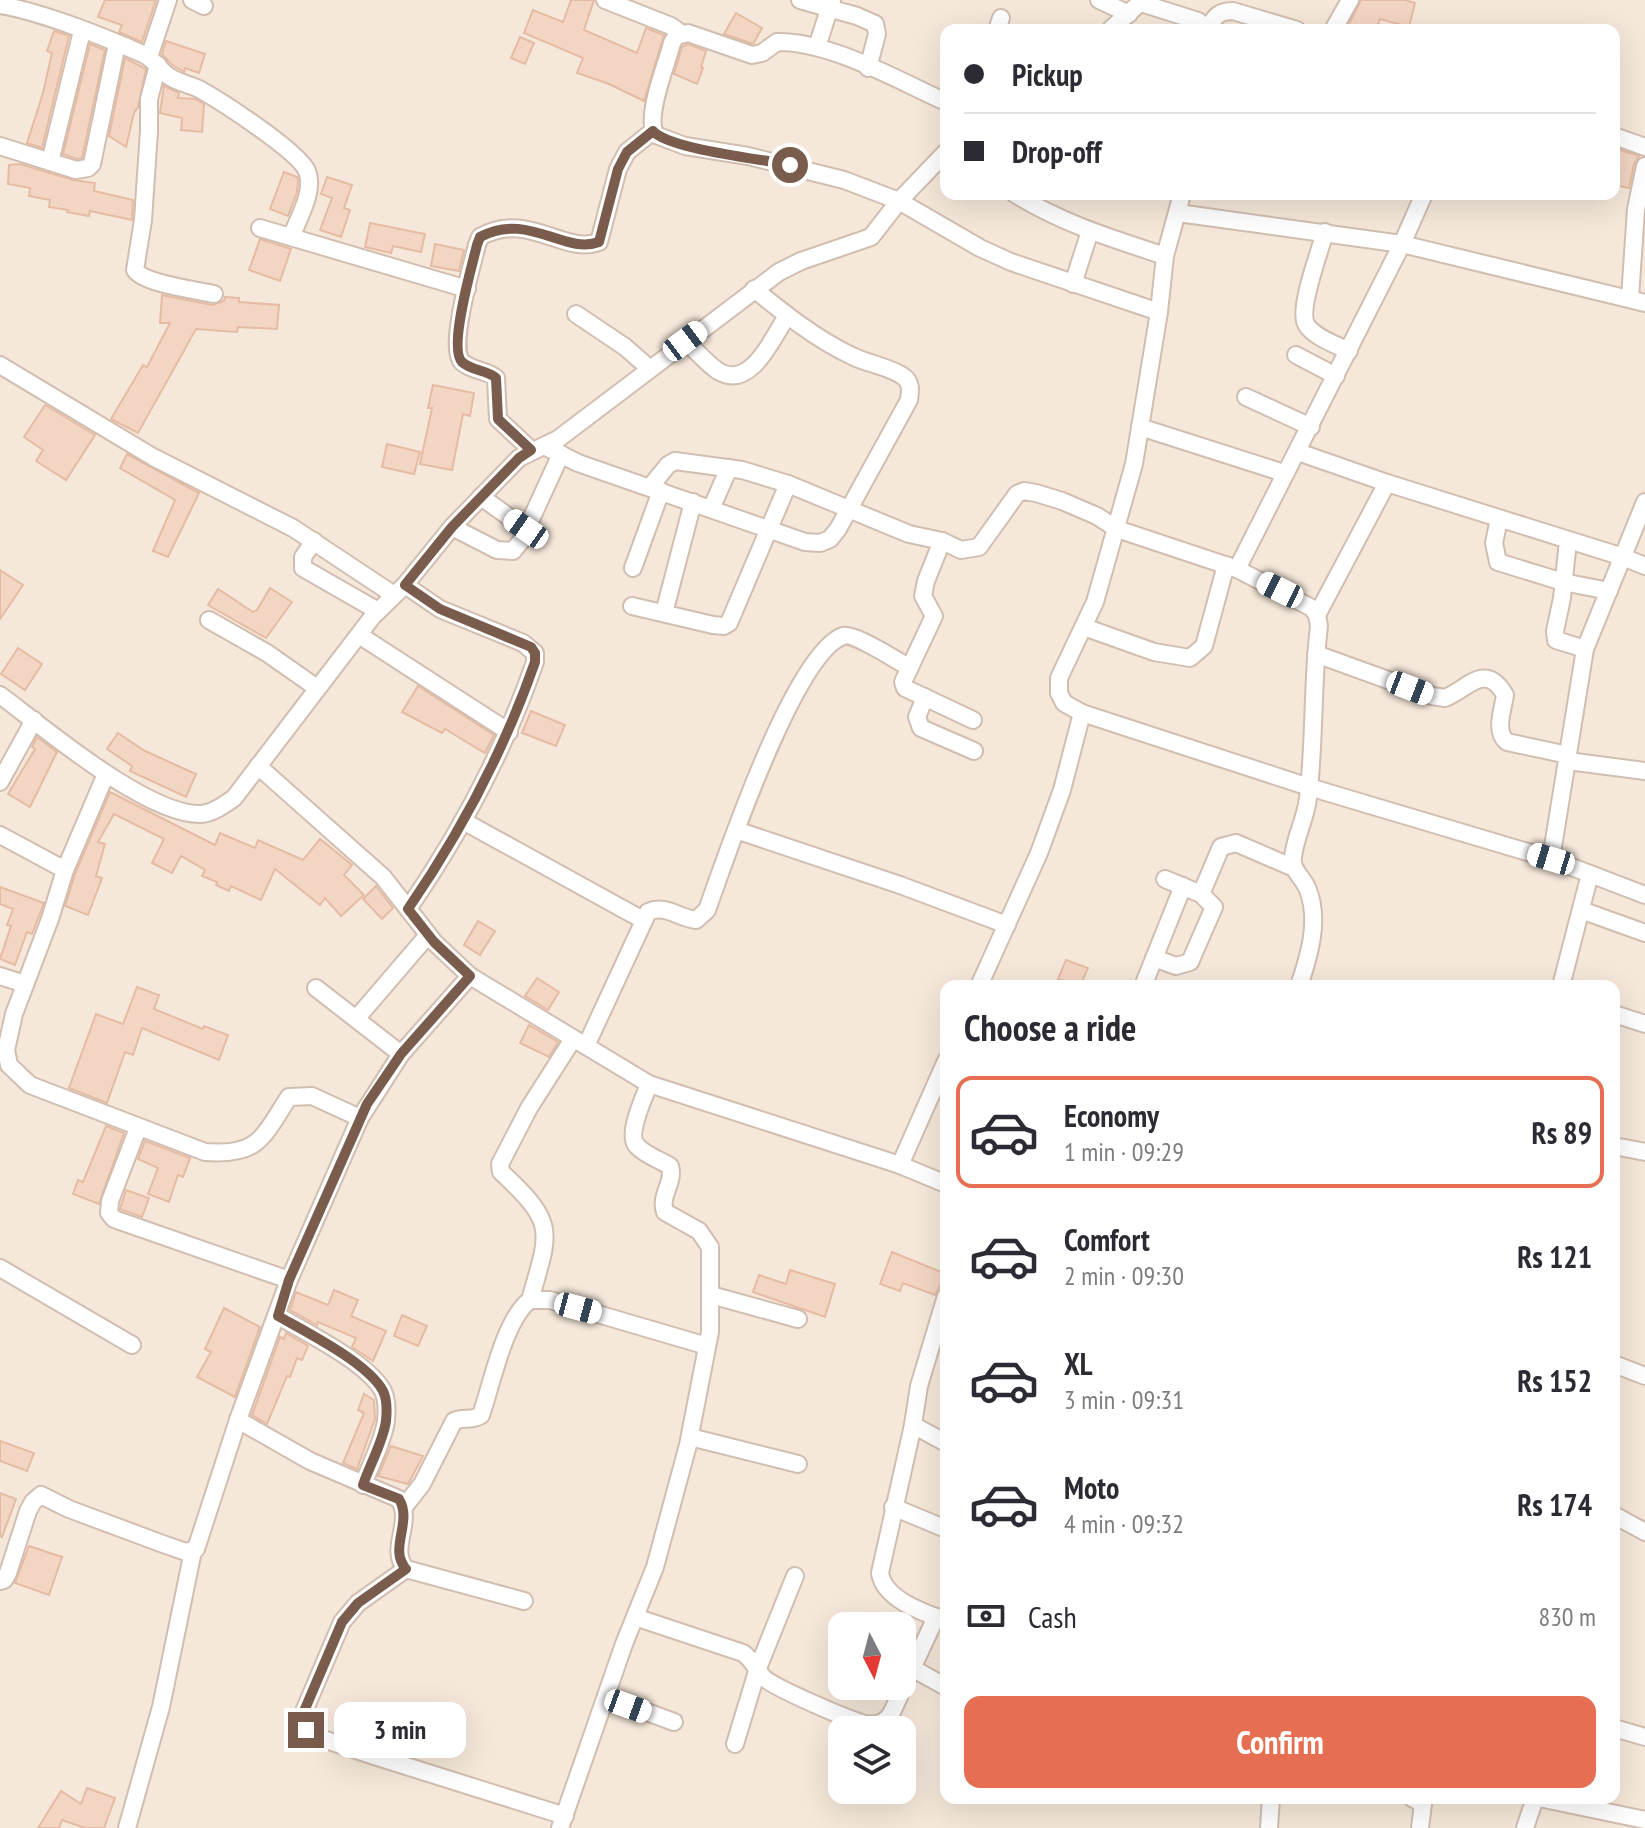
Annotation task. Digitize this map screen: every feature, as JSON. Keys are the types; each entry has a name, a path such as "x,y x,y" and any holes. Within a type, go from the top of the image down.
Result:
{"street":[{"path":"168,0 149,99 143,220 135,270 139,276 153,281 214,294"},
{"path":"605,0 671,26 682,34"},
{"path":"800,0 831,4 875,24 877,34 868,68"},
{"path":"1099,0 1138,6 1202,24"},
{"path":"1336,24 1350,0"},
{"path":"817,47 831,4"},
{"path":"0,5 82,31 154,61 165,74 212,97 302,162 309,184 292,235"},
{"path":"1117,24 1138,6"},
{"path":"1211,24 1223,11 1277,24"},
{"path":"50,162 82,31"},
{"path":"940,99 817,47 777,42 762,53 752,55 688,33 676,36 672,43 652,114 653,131 661,138 685,146 812,170 899,201 980,248 1073,284 1159,312"},
{"path":"0,146 83,170 92,164 117,44"},
{"path":"653,131 627,152 618,169 599,242 580,244 523,229 494,229 480,237 457,342 458,354 461,361 496,378 498,419 546,450 578,463 805,542 820,543 830,539 850,511 909,400 910,386 907,379 825,342 754,289"},
{"path":"1620,138 1645,147"},
{"path":"0,695 106,774 158,802 185,812 203,814 220,808 234,798 378,611 452,527 519,458 546,450 754,289 801,261 871,237 899,201 940,158"},
{"path":"1178,213 1402,244 1638,300 1636,209 1645,166"},
{"path":"1024,200 1090,231 1165,256"},
{"path":"1181,200 1165,256 1134,464 1095,602 1059,678 1059,693 1064,703 1082,713 1309,787 1551,859 1645,895"},
{"path":"1084,627 1154,652 1190,658 1204,646 1231,567 1311,427 1421,200"},
{"path":"260,228 467,289"},
{"path":"1073,284 1090,231"},
{"path":"1325,232 1306,300 1305,318 1312,330 1349,351"},
{"path":"576,314 649,368"},
{"path":"685,341 718,371 737,376 747,372 759,359 787,316"},
{"path":"1296,355 1336,376"},
{"path":"0,365 153,457 267,513 399,590 531,647 535,662 509,732 465,822 408,909"},
{"path":"1246,397 1311,427"},
{"path":"1140,427 1284,473"},
{"path":"452,527 497,550 513,551 526,529 546,450"},
{"path":"1298,452 1645,566"},
{"path":"633,568 656,489 668,465 675,461 729,468 788,484 909,534 942,541 961,550 979,547 1017,494 1024,491 1062,501 1097,516 1117,529 1231,567 1301,601 1317,615"},
{"path":"711,509 729,468"},
{"path":"1301,980 1313,938 1312,907 1307,887 1294,868 1292,859 1305,816 1309,787 1319,626 1317,615 1387,483"},
{"path":"632,606 713,625 729,623 734,618 767,529 788,484"},
{"path":"481,497 526,529"},
{"path":"664,613 693,502"},
{"path":"1551,859 1585,649 1623,557 1642,521 1645,502"},
{"path":"1499,519 1494,543 1498,562 1563,582 1609,591"},
{"path":"314,541 303,557 303,568 378,611"},
{"path":"942,541 923,596 934,616 903,677 905,688 973,720"},
{"path":"1568,541 1556,640 1585,649"},
{"path":"209,620 317,688"},
{"path":"359,635 509,732"},
{"path":"404,1507 422,1484 454,1421 481,1415 511,1325 530,1300 545,1247 545,1227 540,1213 501,1172 500,1164 529,1108 579,1042 648,912 656,909 696,920 702,916 777,728 791,701 824,653 840,637 853,636 909,667"},
{"path":"1316,654 1445,698 1476,679 1484,678 1501,688 1505,695 1499,732 1507,742 1568,758 1645,771"},
{"path":"925,697 917,717 921,728 974,751"},
{"path":"982,980 1039,853 1062,790 1082,713"},
{"path":"0,782 34,720"},
{"path":"258,766 360,854 383,877 428,935 470,976 649,1084 900,1165 940,1182"},
{"path":"106,774 65,870 14,1014 6,1050 9,1065 30,1085 205,1152 244,1150 259,1143 289,1097 312,1096 360,1118"},
{"path":"465,822 643,920"},
{"path":"736,830 1007,925"},
{"path":"0,835 65,870"},
{"path":"1201,894 1221,847 1228,843 1236,843 1294,868"},
{"path":"1563,980 1590,874"},
{"path":"1154,958 1176,966 1190,962 1214,907 1201,894 1165,879"},
{"path":"1145,980 1183,886"},
{"path":"1581,910 1645,933"},
{"path":"356,1019 428,935"},
{"path":"0,976 25,984"},
{"path":"127,1828 161,1707 193,1551 289,1280 360,1118 401,1054 470,976"},
{"path":"316,988 401,1054"},
{"path":"1620,1016 1645,1024"},
{"path":"900,1165 940,1075"},
{"path":"406,1569 358,1603 342,1622 302,1716 306,1730 320,1738 561,1825 655,1567 690,1437 707,1346 711,1257 706,1238 699,1231 669,1217 663,1207 672,1177 670,1166 638,1148 633,1141 633,1131 649,1084"},
{"path":"138,1128 110,1201 109,1213 114,1219 289,1280"},
{"path":"1620,1147 1645,1152"},
{"path":"0,1268 132,1345"},
{"path":"711,1295 798,1319"},
{"path":"530,1300 550,1300 707,1346"},
{"path":"940,1313 928,1347 880,1573 881,1582 891,1593 940,1619"},
{"path":"278,1316 363,1370 376,1380 385,1394 386,1423 363,1485"},
{"path":"1620,1366 1645,1376"},
{"path":"238,1420 310,1461 399,1499 405,1515 398,1554 406,1569 524,1601"},
{"path":"913,1425 940,1440"},
{"path":"690,1437 798,1464"},
{"path":"0,1581 8,1573 28,1511 41,1495 123,1529 186,1552 193,1551"},
{"path":"893,1507 940,1527"},
{"path":"1620,1518 1645,1532"},
{"path":"735,1744 758,1668 795,1576"},
{"path":"635,1617 743,1653 764,1678 865,1724 886,1721 897,1700"},
{"path":"916,1661 940,1621"},
{"path":"916,1670 940,1684"},
{"path":"606,1697 674,1722"},
{"path":"1620,1730 1645,1737"},
{"path":"1269,1828 1271,1804"},
{"path":"1420,1828 1423,1804"},
{"path":"1525,1828 1533,1804"},
{"path":"1568,1804 1645,1820"}],"shaded area":[{"path":"0,0 1645,0 1645,1828 0,1828"}],"building":[{"path":"105,0 156,0 142,42 119,32 122,25 98,17"},
{"path":"571,0 594,0 584,30 637,53 646,28 664,35 644,101 577,73 583,58 524,33 533,10 563,22"},
{"path":"1361,0 1405,0 1415,3 1410,24 1380,19 1378,24 1349,24"},
{"path":"736,13 762,28 753,44 724,34"},
{"path":"54,31 69,36 42,148 27,143 43,93 52,53 47,51"},
{"path":"520,37 534,43 525,64 511,58"},
{"path":"166,41 205,54 199,73 185,68 184,72 171,64 162,54"},
{"path":"90,44 105,50 82,158 77,159 63,154"},
{"path":"688,44 706,51 697,84 674,74 682,47"},
{"path":"125,58 146,69 126,147 109,136"},
{"path":"164,86 179,93 178,98 195,99 204,104 202,132 181,130 182,118 160,113"},
{"path":"1620,150 1639,156 1629,188 1620,186"},
{"path":"20,164 73,180 95,183 94,191 133,200 132,220 90,211 89,216 49,207 50,200 29,196 30,188 8,184 9,165"},
{"path":"284,172 298,180 288,216 270,209"},
{"path":"327,177 352,185 344,208 350,210 341,237 320,230 332,198 321,194"},
{"path":"370,223 425,234 421,252 393,246 391,253 365,247"},
{"path":"260,239 291,249 280,281 249,270"},
{"path":"435,244 464,250 459,271 431,266"},
{"path":"162,295 212,305 224,301 225,297 239,298 239,302 279,305 277,329 238,327 237,332 196,329 138,433 111,419 143,365 147,367 170,323 160,323"},
{"path":"433,385 474,393 470,416 463,414 452,470 420,464 432,408 428,408"},
{"path":"45,405 95,435 66,480 36,461 43,450 24,437"},
{"path":"387,444 420,452 414,474 382,467"},
{"path":"127,454 199,493 168,557 153,551 175,500 120,468"},
{"path":"0,570 23,585 0,619"},
{"path":"270,588 292,602 266,638 208,605 218,589 253,612"},
{"path":"18,648 42,664 25,690 1,674"},
{"path":"418,686 494,735 485,753 445,729 442,733 402,712"},
{"path":"531,711 565,725 556,746 522,733"},
{"path":"118,733 145,751 196,774 186,797 130,771 132,766 107,749"},
{"path":"37,737 57,752 30,807 8,794 35,749 32,747"},
{"path":"110,792 215,845 220,833 255,848 258,840 303,860 320,839 352,865 344,875 364,895 341,916 325,898 320,905 275,869 261,900 231,886 229,891 216,885 217,882 202,876 205,870 181,856 172,873 152,863 164,839 114,814 98,842 105,844 96,876 102,878 88,915 65,906 75,874"},
{"path":"376,886 393,908 382,919 363,899"},
{"path":"0,887 44,903 32,934 27,932 15,965 0,959 13,909 0,904"},
{"path":"478,921 495,931 480,955 464,945"},
{"path":"1066,960 1088,968 1083,980 1058,979"},
{"path":"537,978 559,992 548,1010 525,996"},
{"path":"137,987 159,995 154,1009 203,1029 204,1026 228,1035 219,1060 142,1028 133,1055 125,1052 107,1103 69,1088 96,1014 123,1024"},
{"path":"529,1025 558,1042 549,1057 520,1043"},
{"path":"106,1126 124,1133 99,1204 73,1194 78,1180 83,1182"},
{"path":"145,1141 190,1158 183,1177 178,1175 169,1202 148,1194 158,1168 138,1159"},
{"path":"126,1190 149,1198 142,1217 120,1209"},
{"path":"892,1252 940,1272 940,1285 935,1295 903,1283 900,1291 880,1284"},
{"path":"790,1270 835,1284 825,1317 753,1292 759,1275 786,1284"},
{"path":"334,1290 358,1300 351,1316 386,1331 373,1361 352,1347 356,1338 318,1322 317,1325 290,1310 296,1292 328,1305"},
{"path":"224,1308 260,1327 235,1397 197,1377 211,1352 205,1349"},
{"path":"402,1315 427,1326 418,1346 394,1336"},
{"path":"286,1333 308,1346 302,1360 297,1358 290,1377 287,1376 267,1424 252,1415 280,1337 284,1339"},
{"path":"364,1394 374,1400 375,1419 357,1469 343,1463 364,1413 358,1410"},
{"path":"0,1441 34,1453 27,1471 0,1461"},
{"path":"391,1446 423,1456 408,1484 378,1476"},
{"path":"0,1493 16,1499 2,1537 0,1536"},
{"path":"29,1546 62,1557 49,1595 15,1583"},
{"path":"87,1788 115,1798 104,1828 85,1828 62,1820 59,1828 38,1828 61,1791 81,1804"}],"route":[{"path":"306,1730 302,1716 306,1704 342,1622 358,1603 406,1569 398,1554 405,1515 399,1499 363,1485 386,1423 385,1394 376,1380 363,1370 278,1316 289,1280 367,1104 401,1054 470,976 434,942 408,909 465,822 509,732 535,662 531,647 440,609 405,585 452,527 519,458 531,450 498,419 496,378 461,361 458,354 461,318 477,245 480,237 502,227 523,229 580,244 599,242 618,169 627,152 653,131 661,138 685,146 790,165"}]}
